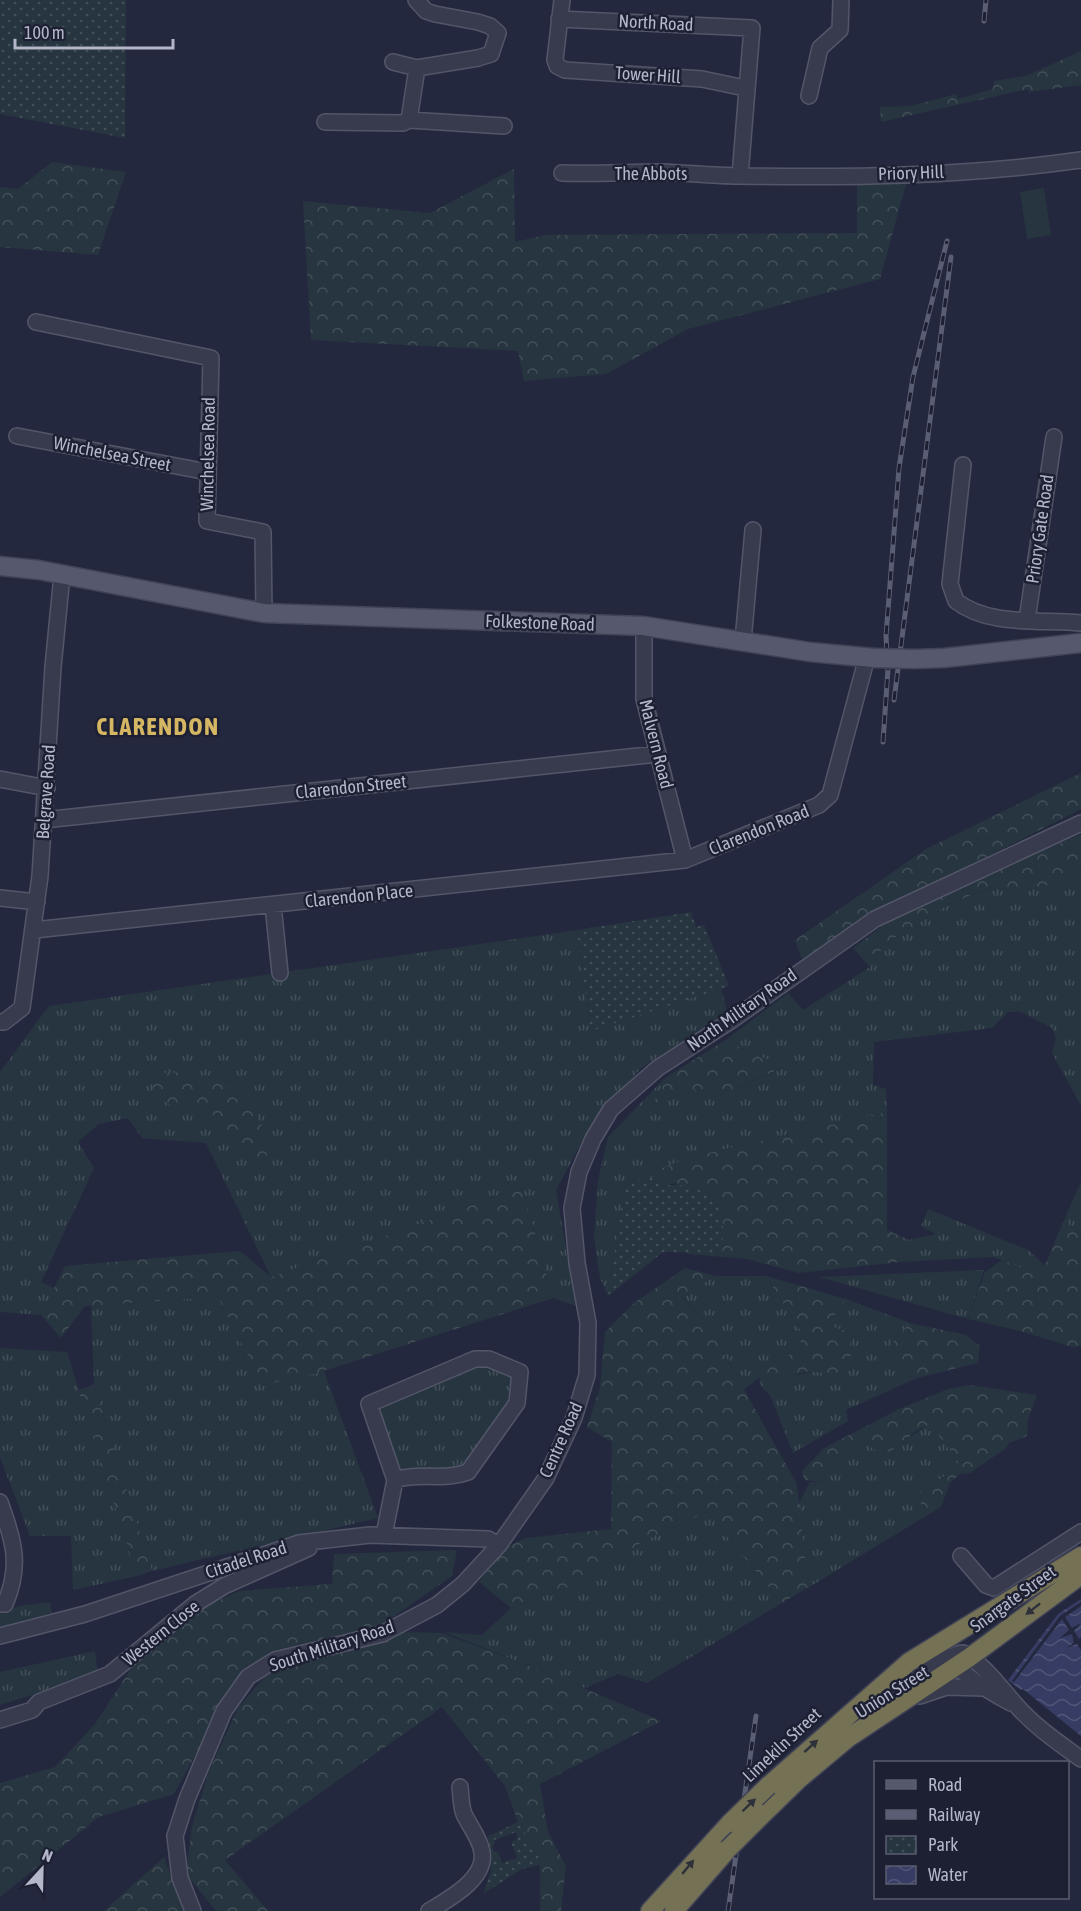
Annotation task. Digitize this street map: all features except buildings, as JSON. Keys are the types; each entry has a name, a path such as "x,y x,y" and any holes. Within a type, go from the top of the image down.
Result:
{"highway":[{"name":"Snargate Street","path":"960,1631 1081,1556"},
{"name":"Snargate Street","path":"959,1659 1081,1575"},
{"name":"Limekiln Street","path":"650,1911 730,1823 832,1727 888,1677 960,1631"},
{"name":"Limekiln Street","path":"674,1911 728,1849 826,1755 959,1659"}],"main road":[{"name":"Folkestone Road","path":"0,566 62,575 264,613 644,626 871,657 944,658 1081,643"}],"street":[{"path":"393,62 417,68 491,54 498,33 490,26 426,11 416,0"},
{"path":"559,19 562,0"},
{"path":"809,96 820,48 840,30 841,0"},
{"name":"North Road","path":"559,19 752,28 745,88"},
{"name":"Tower Hill","path":"559,19 555,60 557,66 565,70 702,79 745,88"},
{"path":"409,120 417,68"},
{"path":"740,176 745,88"},
{"path":"325,122 403,123 409,120 504,126"},
{"name":"Priory Hill","path":"740,176 986,170 1081,160"},
{"name":"The Abbots","path":"562,173 615,175 661,172 740,176"},
{"name":"Winchelsea Road","path":"36,322 211,358 207,521 263,532 264,613"},
{"name":"Winchelsea Street","path":"17,435 208,472"},
{"name":"Priory Gate Road","path":"1027,620 1054,437"},
{"path":"963,465 950,584 952,594 961,605 973,611 1027,620 1081,623"},
{"path":"743,641 753,530"},
{"name":"Belgrave Road","path":"0,1022 4,1022 22,1008 34,930 62,575"},
{"path":"1064,622 1076,630 1081,643"},
{"name":"Malvern Road","path":"644,626 644,699 685,861"},
{"name":"Clarendon Road","path":"685,861 819,805 830,795 871,657"},
{"name":"Clarendon Street","path":"44,820 657,754"},
{"path":"0,779 47,788"},
{"name":"North Military Road","path":"588,1323 577,1263 573,1208 579,1172 593,1139 611,1109 658,1068 732,1020 875,919 1081,824"},
{"name":"Clarendon Place","path":"34,930 685,861"},
{"path":"0,898 37,902"},
{"path":"273,905 280,973"},
{"name":"Centre Road","path":"499,1545 546,1478 574,1418 587,1375 588,1323"},
{"path":"384,1535 395,1480 369,1404 475,1359 489,1359 520,1372 517,1402 468,1472 455,1477 408,1476 395,1480"},
{"path":"0,1502 15,1546 11,1591 2,1604"},
{"name":"Snargate Street","path":"962,1556 990,1588 999,1587 1081,1532"},
{"name":"Citadel Road","path":"0,1636 85,1614 278,1548 384,1535 488,1539 499,1545"},
{"name":"Western Close","path":"0,1720 32,1710 39,1702 110,1674 195,1604 224,1586 322,1542"},
{"name":"South Military Road","path":"193,1911 180,1878 176,1836 187,1799 224,1711 248,1677 275,1660 382,1634 437,1605 463,1584 499,1545"},
{"name":"Snargate Street","path":"1024,1592 1026,1569"},
{"path":"959,1659 953,1642 960,1631"},
{"name":"Union Street","path":"959,1659 984,1688 1017,1706 1081,1759"},
{"name":"Union Street","path":"959,1659 999,1683 1017,1706"},
{"name":"Union Street","path":"832,1727 959,1659"},
{"name":"Union Street","path":"902,1701 947,1687 984,1688"},
{"path":"429,1911 457,1895 472,1880 481,1863 483,1853 463,1813 460,1787"}],"green space":[{"path":"0,0 126,0 125,138 0,114"},
{"path":"1081,51 1081,85 1029,92 1028,89 881,122 880,107 911,106 956,94 958,99 993,89 994,81 1026,76"},
{"path":"52,162 126,172 98,255 0,247 0,187 18,189"},
{"path":"514,169 515,242 545,235 857,233 857,185 906,184 880,279 688,329 606,374 524,381 518,351 311,340 303,201 430,213"},
{"path":"1044,188 1051,235 1027,239 1020,192"},
{"path":"1081,773 1081,809 882,910 803,962 795,940 926,849"},
{"path":"1081,834 1081,871 1039,888 1017,890 995,886 951,903 886,943 870,967 853,948 900,913"},
{"path":"1081,871 1081,1106 1052,1053 1056,1039 1052,1028 1021,1012 1008,1012 992,1028 874,1042 873,1085 886,1089 887,1112 699,1155 656,1170 655,1177 625,1182 608,1296 600,1278 594,1237 598,1180 608,1137 665,1078 653,1104 696,1089 717,1096 785,1067 743,1050 727,1039 788,993 803,1010 870,967 886,943 951,903 996,886 1017,890 1039,888"},
{"path":"691,912 696,927 704,925 729,986 591,1031 577,930"},
{"path":"577,930 591,1030 721,988 727,1012 640,1069 586,1134 556,1190 576,1306 553,1298 522,1187 271,1277 206,1143 142,1138 128,1118 99,1124 78,1142 94,1168 41,1282 56,1289 41,1315 0,1312 0,1072 49,1006"},
{"path":"727,1039 743,1050 786,1066 717,1096 696,1089 653,1104 665,1078"},
{"path":"186,1072 244,1092 270,1141 264,1169 256,1173 217,1116 171,1105 157,1095 152,1087 159,1073"},
{"path":"887,1112 887,1230 898,1235 899,1262 799,1273 747,1259 688,1254 683,1250 676,1183 661,1186 655,1177 656,1170 699,1155"},
{"path":"655,1177 661,1186 690,1187 699,1190 714,1201 722,1219 722,1253 663,1252 608,1296 625,1182"},
{"path":"1081,1182 1081,1237 1064,1220"},
{"path":"522,1187 553,1298 317,1373 263,1385 218,1297 85,1306 61,1338 41,1315 65,1266 240,1251 271,1277"},
{"path":"928,1209 1028,1250 1045,1265 1022,1268 994,1257 899,1262 898,1235 909,1240 936,1234 921,1226"},
{"path":"1064,1220 1081,1237 1081,1346 1072,1347 1024,1332 968,1319 985,1272 1002,1260 1022,1268 1045,1265"},
{"path":"685,1268 716,1276 681,1296 707,1323 797,1484 808,1587 782,1603 707,1512 647,1539 579,1583 511,1608 479,1582 503,1549 526,1538 611,1529 612,1442 587,1427 600,1387 605,1332 634,1303"},
{"path":"984,1270 968,1319 819,1277"},
{"path":"716,1276 766,1276 803,1334 798,1349 744,1389 707,1323 681,1295"},
{"path":"766,1276 846,1299 828,1325 849,1332 851,1355 840,1376 818,1372 801,1373 786,1380 770,1395 762,1388 758,1376 798,1349 803,1334"},
{"path":"218,1297 263,1385 324,1371 378,1518 152,1571 94,1385 91,1305"},
{"path":"846,1299 910,1323 892,1343 905,1374 917,1378 846,1410 848,1421 793,1453 770,1395 786,1377 816,1371 826,1326"},
{"path":"910,1323 966,1335 980,1346 978,1363 917,1378 905,1374 890,1361 892,1343"},
{"path":"0,1348 67,1352 137,1576 73,1590 71,1536 30,1536 0,1457"},
{"path":"489,1363 515,1375 512,1400 470,1467 398,1478 375,1407 444,1381 447,1375"},
{"path":"94,1385 152,1571 137,1576 78,1390"},
{"path":"970,1385 1037,1395 1028,1419 1027,1436 1009,1443 1006,1448 970,1473 960,1474 950,1483 941,1507 921,1519 921,1492 955,1469 959,1461 928,1425 914,1432 902,1445 884,1454 868,1446 868,1442 828,1468 823,1482 804,1480 802,1471 824,1448 899,1409 948,1389"},
{"path":"928,1425 936,1429 959,1460 955,1469 921,1492 921,1519 806,1589 799,1503 810,1482 823,1482 828,1468 868,1442 884,1454"},
{"path":"707,1512 782,1603 647,1683 618,1674 585,1688 444,1632 482,1635 511,1608 579,1583 647,1539"},
{"path":"457,1550 452,1576 382,1625 277,1650 242,1670 174,1794 99,1817 0,1897 0,1783 55,1767 95,1724 139,1656 193,1612 239,1591 332,1584 334,1554"},
{"path":"50,1602 52,1613 0,1627 0,1613 19,1606"},
{"path":"400,1632 442,1633 558,1677 661,1721 540,1784 548,1832 566,1866 561,1911 540,1911 540,1866 518,1822 505,1786 442,1707 225,1860 268,1911 216,1911 186,1874 192,1826 209,1771 238,1708 267,1674"},
{"path":"95,1651 98,1674 0,1705 0,1672"},
{"path":"518,1822 538,1856 538,1865 522,1869 483,1894 491,1871 488,1836","holes":["516,1832 518,1839 511,1842 517,1858 502,1863 498,1852 494,1852 492,1846 495,1844 494,1840"]},
{"path":"164,1857 183,1911 104,1911"}],"water":[{"path":"1081,1599 1081,1736 1023,1689 1021,1690 1008,1680 1058,1614"}],"pier":[{"path":"1081,1602 1081,1606 1065,1617 1072,1628 1081,1623 1074,1631 1079,1639 1081,1637 1081,1650 1077,1644 1066,1648 1074,1643 1072,1634 1060,1638 1069,1630 1062,1619 1014,1682 1012,1681 1060,1616"}],"railway":[{"path":"984,21 986,0"},
{"path":"883,742 888,669 886,636 899,468 913,377 947,241"},
{"path":"894,700 951,257"},
{"path":"728,1911 756,1716"}],"district":[{"name":"CLARENDON","path":"158,727"}]}
